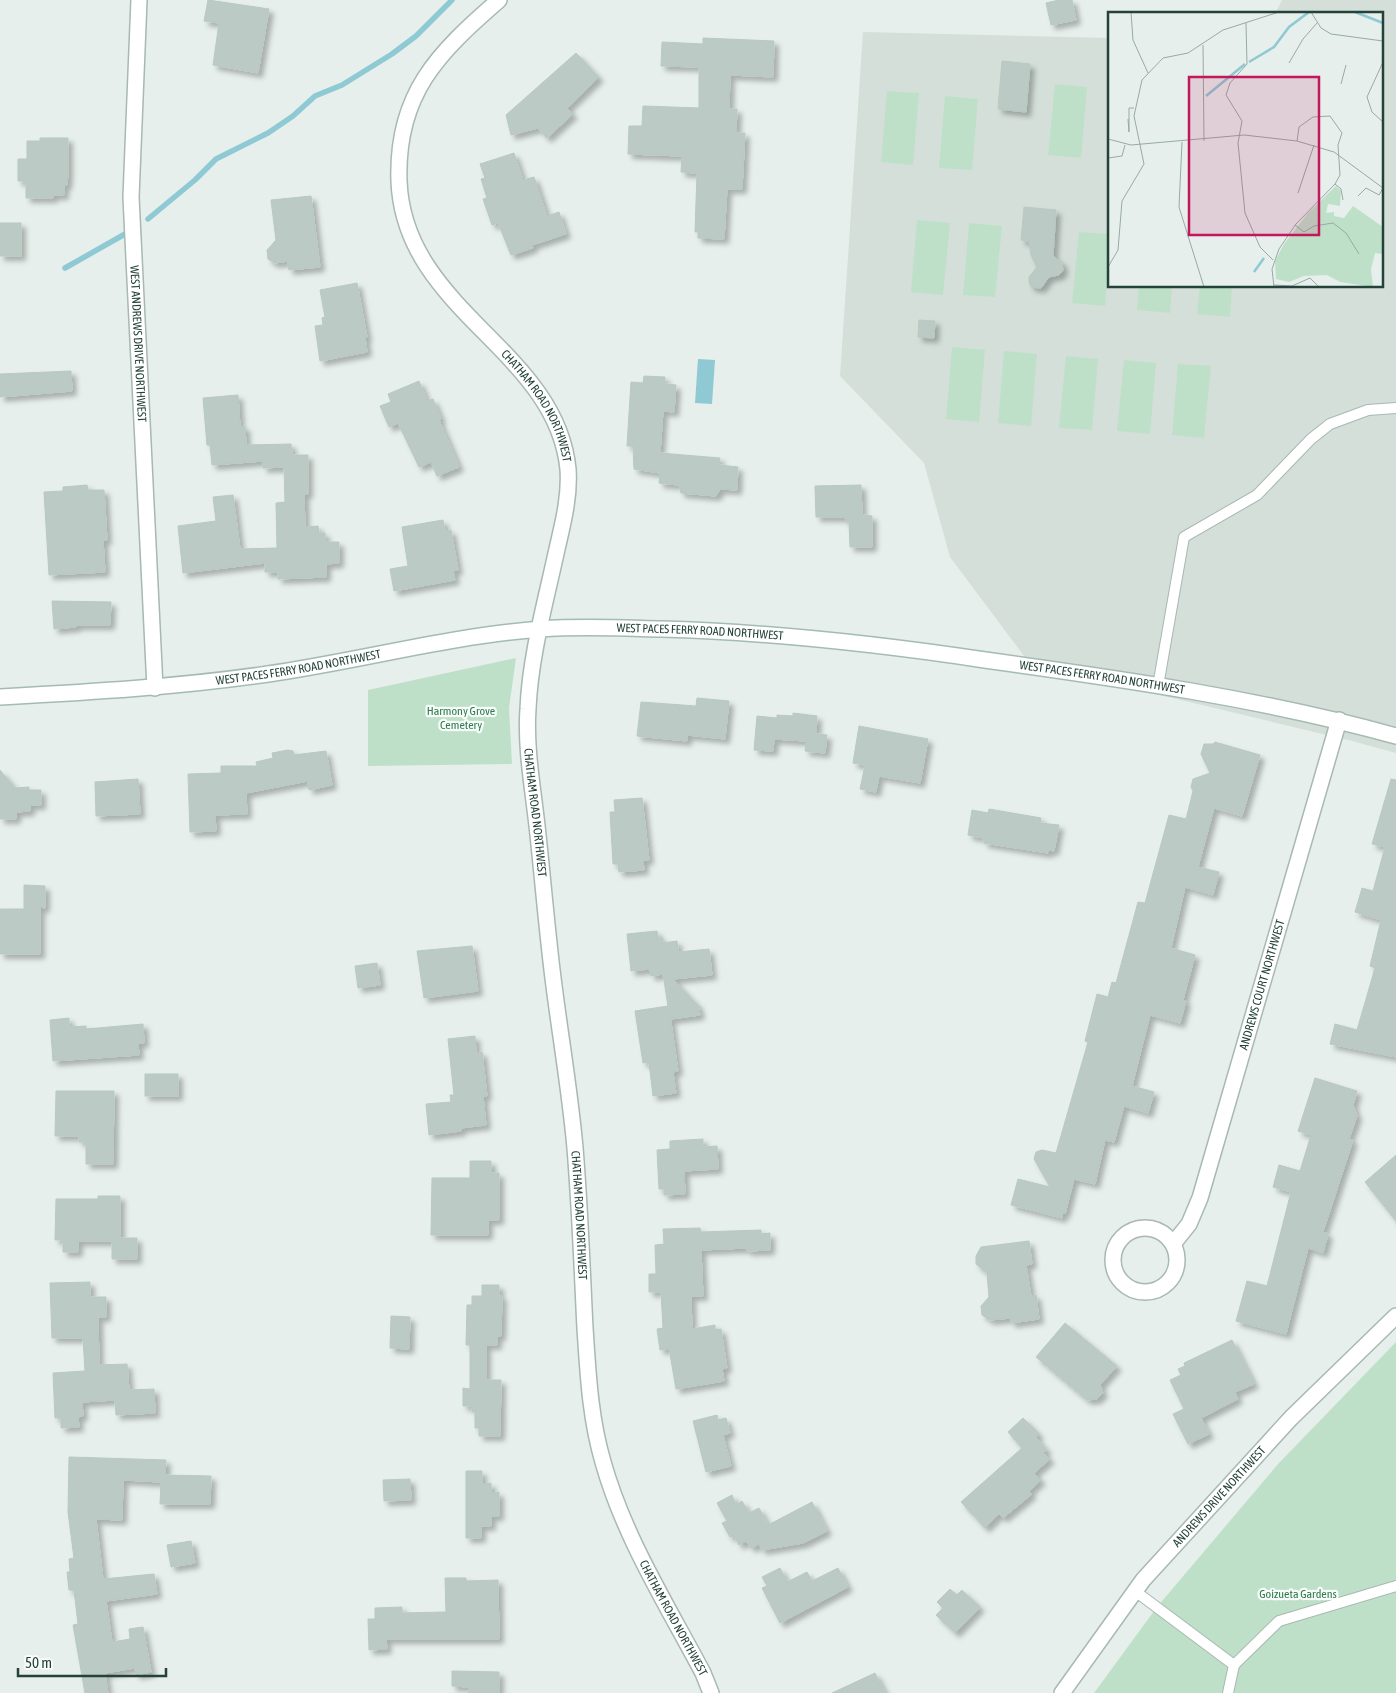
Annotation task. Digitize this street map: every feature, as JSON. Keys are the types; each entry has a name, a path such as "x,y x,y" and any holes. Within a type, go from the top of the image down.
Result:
{"street":[{"name":"WEST ANDREWS DRIVE NORTHWEST","path":"139,0 131,197 155,688"},
{"name":"CHATHAM ROAD NORTHWEST","path":"499,0 458,35 435,61 421,82 403,129 399,158 399,186 403,211 411,238 423,262 445,292 533,384 551,412 561,437 568,470 567,503 540,629 527,710 530,759 552,970 575,1147 589,1391 601,1457 612,1493 626,1527 703,1673 711,1693"},
{"name":"WEST PACES FERRY ROAD NORTHWEST","path":"0,697 155,688 270,674 486,636 540,629 592,627 694,630 790,636 919,650 1158,686 1339,720 1396,736"},
{"name":"ANDREWS COURT NORTHWEST","path":"1174,1244 1189,1224 1200,1198 1339,720"},
{"path":"1141,1227 1154,1228 1165,1234 1174,1244 1177,1256 1176,1269 1170,1280 1161,1288 1148,1292 1136,1291 1124,1286 1116,1276 1112,1264 1113,1251 1119,1240 1129,1231 1141,1227"},
{"name":"ANDREWS DRIVE NORTHWEST","path":"1062,1693 1136,1591 1292,1418 1396,1316"}],"lane":[{"path":"1158,686 1184,537 1257,495 1311,439 1330,424 1368,410 1396,408"},
{"path":"1228,1693 1234,1665 1279,1621 1396,1586"},
{"path":"1136,1591 1234,1665"}],"shaded area":[{"path":"1282,0 1396,0 1396,753 1030,664 950,557 924,463 840,376 863,32 1108,38 1108,288 1384,288 1384,12 1276,12"}],"green space":[{"path":"1055,84 1087,87 1081,158 1048,155"},
{"path":"887,91 919,93 913,165 881,162"},
{"path":"945,96 978,99 972,170 939,168"},
{"path":"917,220 950,223 943,295 911,292"},
{"path":"969,223 1002,226 995,297 963,295"},
{"path":"1079,232 1108,234 1105,306 1072,303"},
{"path":"1139,288 1172,288 1170,313 1137,310"},
{"path":"1200,288 1232,288 1230,317 1197,314"},
{"path":"952,347 985,350 979,422 946,419"},
{"path":"1004,351 1037,354 1031,426 998,423"},
{"path":"1066,356 1098,359 1092,430 1059,428"},
{"path":"1124,360 1156,363 1150,434 1117,431"},
{"path":"1178,364 1211,366 1204,438 1172,435"},
{"name":"Harmony Grove Cemetery","path":"516,658 509,708 512,764 368,766 368,690"},
{"name":"Goizueta Gardens","path":"1396,1342 1396,1693 1094,1693 1157,1607 1279,1463"}],"water":[{"path":"698,359 715,360 712,404 695,403"}],"building":[{"path":"208,0 269,9 258,73 213,65 219,23 204,21"},
{"path":"1072,0 1076,20 1051,25 1046,3"},
{"path":"703,38 774,41 773,77 730,75 729,109 737,109 736,133 745,133 742,189 727,189 724,239 698,238 698,232 695,232 697,173 681,172 682,156 628,154 629,126 642,126 643,106 699,108 699,67 661,66 662,42 703,44"},
{"path":"576,53 599,77 567,108 573,114 547,138 538,128 511,135 506,115"},
{"path":"1002,61 1030,64 1026,112 998,109"},
{"path":"40,138 68,138 68,174 67,185 64,185 64,195 53,195 53,198 26,198 26,181 18,181 18,159 27,159 27,141 40,141"},
{"path":"514,153 523,180 534,177 547,216 559,212 566,234 532,245 533,248 511,255 498,223 492,225 483,199 487,198 481,179 485,178 480,164"},
{"path":"311,196 320,267 289,270 288,261 275,263 268,259 267,250 276,240 271,200"},
{"path":"1024,207 1056,210 1053,256 1062,263 1063,271 1059,275 1049,277 1041,288 1031,287 1029,282 1029,277 1037,267 1031,255 1029,241 1021,240"},
{"path":"0,223 21,223 21,256 0,256"},
{"path":"357,283 367,337 365,337 367,352 320,361 315,326 323,325 322,318 325,317 320,290"},
{"path":"919,320 935,321 934,338 918,337"},
{"path":"71,371 72,391 0,397 0,374"},
{"path":"644,376 665,377 665,384 676,385 674,412 663,411 660,453 720,458 719,465 738,467 737,490 720,489 716,496 681,493 679,485 659,483 660,473 634,469 633,446 627,446 631,382 643,383"},
{"path":"419,381 427,401 433,399 441,419 439,420 459,467 437,476 431,462 419,467 398,423 389,427 380,406 391,402 388,394"},
{"path":"238,395 240,427 245,426 246,445 291,444 292,455 308,455 308,494 304,494 305,527 318,526 319,533 325,533 325,542 339,542 339,563 326,564 326,577 278,579 278,572 265,572 265,563 183,573 178,526 216,521 213,497 233,495 240,549 277,548 276,503 285,502 284,467 263,468 263,461 212,465 210,445 207,445 203,398"},
{"path":"87,485 88,490 104,490 107,540 103,540 105,572 49,575 44,492 63,491 63,487"},
{"path":"861,485 862,515 872,516 872,547 850,547 849,522 846,522 845,517 816,517 815,486"},
{"path":"443,520 445,531 451,530 458,570 453,571 455,580 394,591 390,569 408,566 402,527"},
{"path":"52,601 111,602 110,625 76,625 76,627 54,629"},
{"path":"697,698 729,701 725,739 687,735 687,741 637,736 641,702 696,706"},
{"path":"793,713 817,716 816,734 827,735 825,753 805,751 806,741 774,739 773,751 754,750 757,716 777,718 777,715 793,716"},
{"path":"859,726 928,739 920,783 879,776 876,792 860,789 865,765 853,763"},
{"path":"1215,742 1260,755 1242,816 1214,808 1198,867 1219,872 1213,895 1185,887 1171,948 1195,955 1183,1000 1186,1001 1180,1023 1150,1015 1132,1086 1154,1092 1148,1113 1124,1106 1114,1142 1105,1140 1095,1184 1074,1179 1065,1214 1063,1211 1062,1218 1011,1205 1018,1179 1050,1187 1034,1159 1036,1152 1042,1150 1056,1153 1088,1042 1085,1041 1097,994 1108,997 1112,982 1116,983 1138,902 1145,903 1169,815 1186,819 1193,791 1191,787 1193,779 1210,773 1201,754 1204,744 1213,744"},
{"path":"293,751 294,755 326,751 332,785 309,790 308,781 246,793 247,814 215,815 216,831 190,832 188,774 221,773 221,766 257,766 256,762 273,758 272,753"},
{"path":"0,770 15,788 29,787 29,790 41,790 41,805 30,805 30,811 16,812 16,819 0,819"},
{"path":"138,779 140,814 96,816 95,782"},
{"path":"1391,779 1396,780 1396,1057 1330,1044 1335,1024 1357,1030 1375,968 1370,966 1381,920 1355,912 1362,888 1373,891 1385,847 1372,844"},
{"path":"642,798 649,860 643,860 644,870 619,872 618,864 613,864 610,812 615,812 614,800"},
{"path":"989,809 1041,818 1040,823 1059,825 1054,851 1049,850 1048,853 984,843 984,838 968,835 972,810 988,813"},
{"path":"24,885 45,886 45,908 40,907 40,954 0,954 0,909 24,909"},
{"path":"657,931 658,938 663,938 663,943 677,941 678,952 709,949 712,975 673,979 698,1005 700,1015 671,1019 669,1009 678,1071 673,1072 676,1093 653,1096 649,1062 643,1063 635,1011 668,1006 663,974 651,976 650,969 631,971 627,934"},
{"path":"472,946 478,991 424,998 417,951"},
{"path":"377,963 380,985 358,988 355,966"},
{"path":"69,1018 69,1027 86,1026 86,1029 143,1024 144,1043 138,1043 139,1055 53,1061 50,1020"},
{"path":"475,1036 476,1053 482,1052 487,1096 483,1096 486,1125 461,1128 461,1131 429,1135 426,1104 451,1102 450,1095 454,1095 448,1039"},
{"path":"145,1074 178,1074 178,1096 145,1096"},
{"path":"1315,1078 1357,1091 1353,1105 1357,1116 1349,1139 1353,1140 1323,1232 1328,1234 1323,1253 1308,1248 1286,1334 1236,1321 1247,1281 1267,1286 1291,1192 1273,1187 1279,1165 1300,1171 1311,1135 1298,1131"},
{"path":"56,1091 114,1091 113,1164 86,1164 86,1142 79,1142 79,1136 55,1136"},
{"path":"703,1139 703,1147 717,1146 718,1169 684,1171 685,1194 664,1195 664,1189 659,1189 657,1150 670,1149 670,1141"},
{"path":"1396,1155 1396,1221 1365,1182"},
{"path":"470,1161 491,1161 491,1173 499,1173 499,1220 488,1220 488,1235 431,1235 432,1178 470,1178"},
{"path":"98,1196 120,1196 120,1238 137,1238 137,1259 112,1259 112,1241 78,1241 78,1252 63,1252 63,1240 55,1240 56,1199 98,1199"},
{"path":"700,1228 701,1232 761,1230 761,1234 770,1233 770,1250 747,1251 747,1248 701,1250 703,1296 691,1296 692,1329 715,1325 715,1330 721,1329 727,1368 722,1369 724,1381 676,1389 669,1348 660,1350 657,1329 663,1328 661,1292 649,1292 649,1274 656,1274 655,1245 664,1244 663,1229"},
{"path":"1029,1241 1032,1264 1026,1265 1031,1296 1036,1295 1039,1319 1011,1323 1011,1318 990,1320 982,1315 981,1306 989,1297 987,1273 976,1264 976,1256 981,1247"},
{"path":"90,1282 90,1297 106,1297 106,1317 98,1317 99,1365 127,1364 129,1390 154,1389 155,1413 116,1415 115,1400 82,1402 83,1416 78,1417 79,1427 61,1428 61,1418 55,1418 53,1373 85,1371 83,1338 52,1338 50,1283"},
{"path":"482,1285 499,1285 499,1296 502,1296 501,1336 497,1336 497,1345 486,1345 486,1380 501,1380 500,1436 479,1436 479,1428 475,1428 475,1412 472,1412 472,1406 463,1406 463,1388 470,1389 470,1345 466,1345 467,1305 472,1305 472,1296 482,1296"},
{"path":"391,1316 410,1317 409,1349 390,1348"},
{"path":"1065,1323 1117,1366 1100,1385 1103,1393 1097,1399 1087,1400 1036,1357"},
{"path":"1232,1340 1254,1384 1235,1392 1238,1399 1201,1418 1209,1434 1188,1444 1173,1414 1184,1409 1170,1380 1181,1375 1178,1369 1185,1366 1184,1363"},
{"path":"717,1415 718,1420 726,1418 730,1433 723,1435 731,1466 706,1472 693,1421"},
{"path":"1023,1418 1039,1434 1036,1437 1047,1450 1043,1452 1050,1459 1034,1473 1041,1480 1029,1491 1032,1494 1003,1518 999,1514 985,1528 961,1502 1022,1448 1008,1432"},
{"path":"69,1457 166,1460 165,1475 211,1476 210,1504 160,1504 161,1482 123,1480 122,1520 96,1519 103,1579 154,1574 157,1594 106,1601 112,1642 130,1639 129,1629 143,1627 151,1672 136,1675 135,1668 105,1673 108,1693 85,1693 73,1625 78,1624 74,1590 69,1590 67,1572 70,1572 69,1559 74,1558 68,1512"},
{"path":"466,1471 482,1471 482,1484 491,1483 491,1493 499,1492 499,1516 491,1516 491,1526 481,1526 481,1538 466,1538"},
{"path":"410,1479 411,1500 384,1501 383,1480"},
{"path":"732,1495 736,1505 742,1501 749,1513 759,1508 768,1525 812,1502 827,1531 803,1543 762,1550 759,1544 751,1548 746,1541 739,1545 734,1535 730,1537 722,1523 727,1521 717,1503"},
{"path":"191,1541 195,1563 171,1567 167,1545"},
{"path":"780,1568 787,1582 807,1572 812,1581 838,1568 848,1587 780,1623 762,1588 767,1586 762,1577"},
{"path":"445,1578 466,1578 466,1581 498,1580 499,1639 386,1639 387,1649 369,1650 368,1619 375,1619 375,1608 402,1607 402,1613 446,1612"},
{"path":"950,1589 957,1595 962,1590 980,1607 955,1633 936,1615 943,1608 937,1602"},
{"path":"452,1671 499,1672 499,1693 468,1693 469,1687 452,1686"},
{"path":"875,1673 885,1693 832,1693"}],"waterway":[{"path":"148,219 195,180 216,159 268,133 293,116 315,96 342,85 392,54 416,36 452,0"},
{"path":"65,268 125,234"}]}
